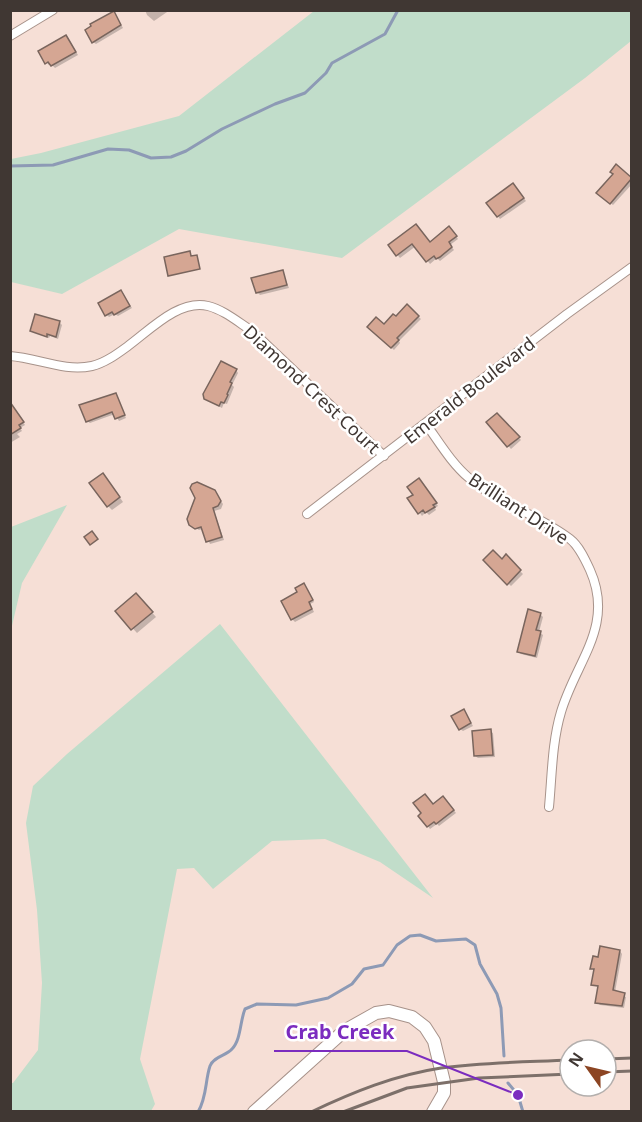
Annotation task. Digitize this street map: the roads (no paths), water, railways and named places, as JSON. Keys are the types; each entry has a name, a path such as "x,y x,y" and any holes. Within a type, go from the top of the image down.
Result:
{"street":[{"path":"10,36 39,14 53,10"},
{"name":"Emerald Boulevard","path":"308,514 567,314 632,267"},
{"name":"Diamond Crest Court","path":"10,356 74,368 94,366 114,357 173,313 190,306 207,305 229,315 252,331 384,456"},
{"name":"Brilliant Drive","path":"426,424 467,477 485,490 554,527 573,541 585,558 594,578 598,598 598,619 592,641 569,689 561,713 555,741 549,807"},
{"path":"254,1112 344,1031 376,1013 389,1011 412,1017 425,1027 434,1041 444,1082 444,1093 433,1112"}],"waterway":[{"path":"10,166 53,165 108,149 129,150 151,158 171,157 186,151 222,129 275,104 305,93 326,73 332,63 385,34 398,10"},
{"path":"198,1112 203,1101 210,1066 214,1060 235,1045 245,1009 257,1004 296,1005 328,998 352,984 364,969 383,965 397,945 410,936 420,935 436,941 466,939 475,945 480,964 497,994 501,1008 504,1056"},
{"path":"508,1083 518,1095 523,1112"}],"railway":[{"path":"618,1059 632,1058"},
{"path":"311,1112 374,1085 424,1071 473,1064 558,1060"},
{"path":"618,1072 632,1071"},
{"path":"343,1112 407,1088 479,1078 558,1075"}],"place":[{"name":"Crab Creek","path":"518,1095"}]}
